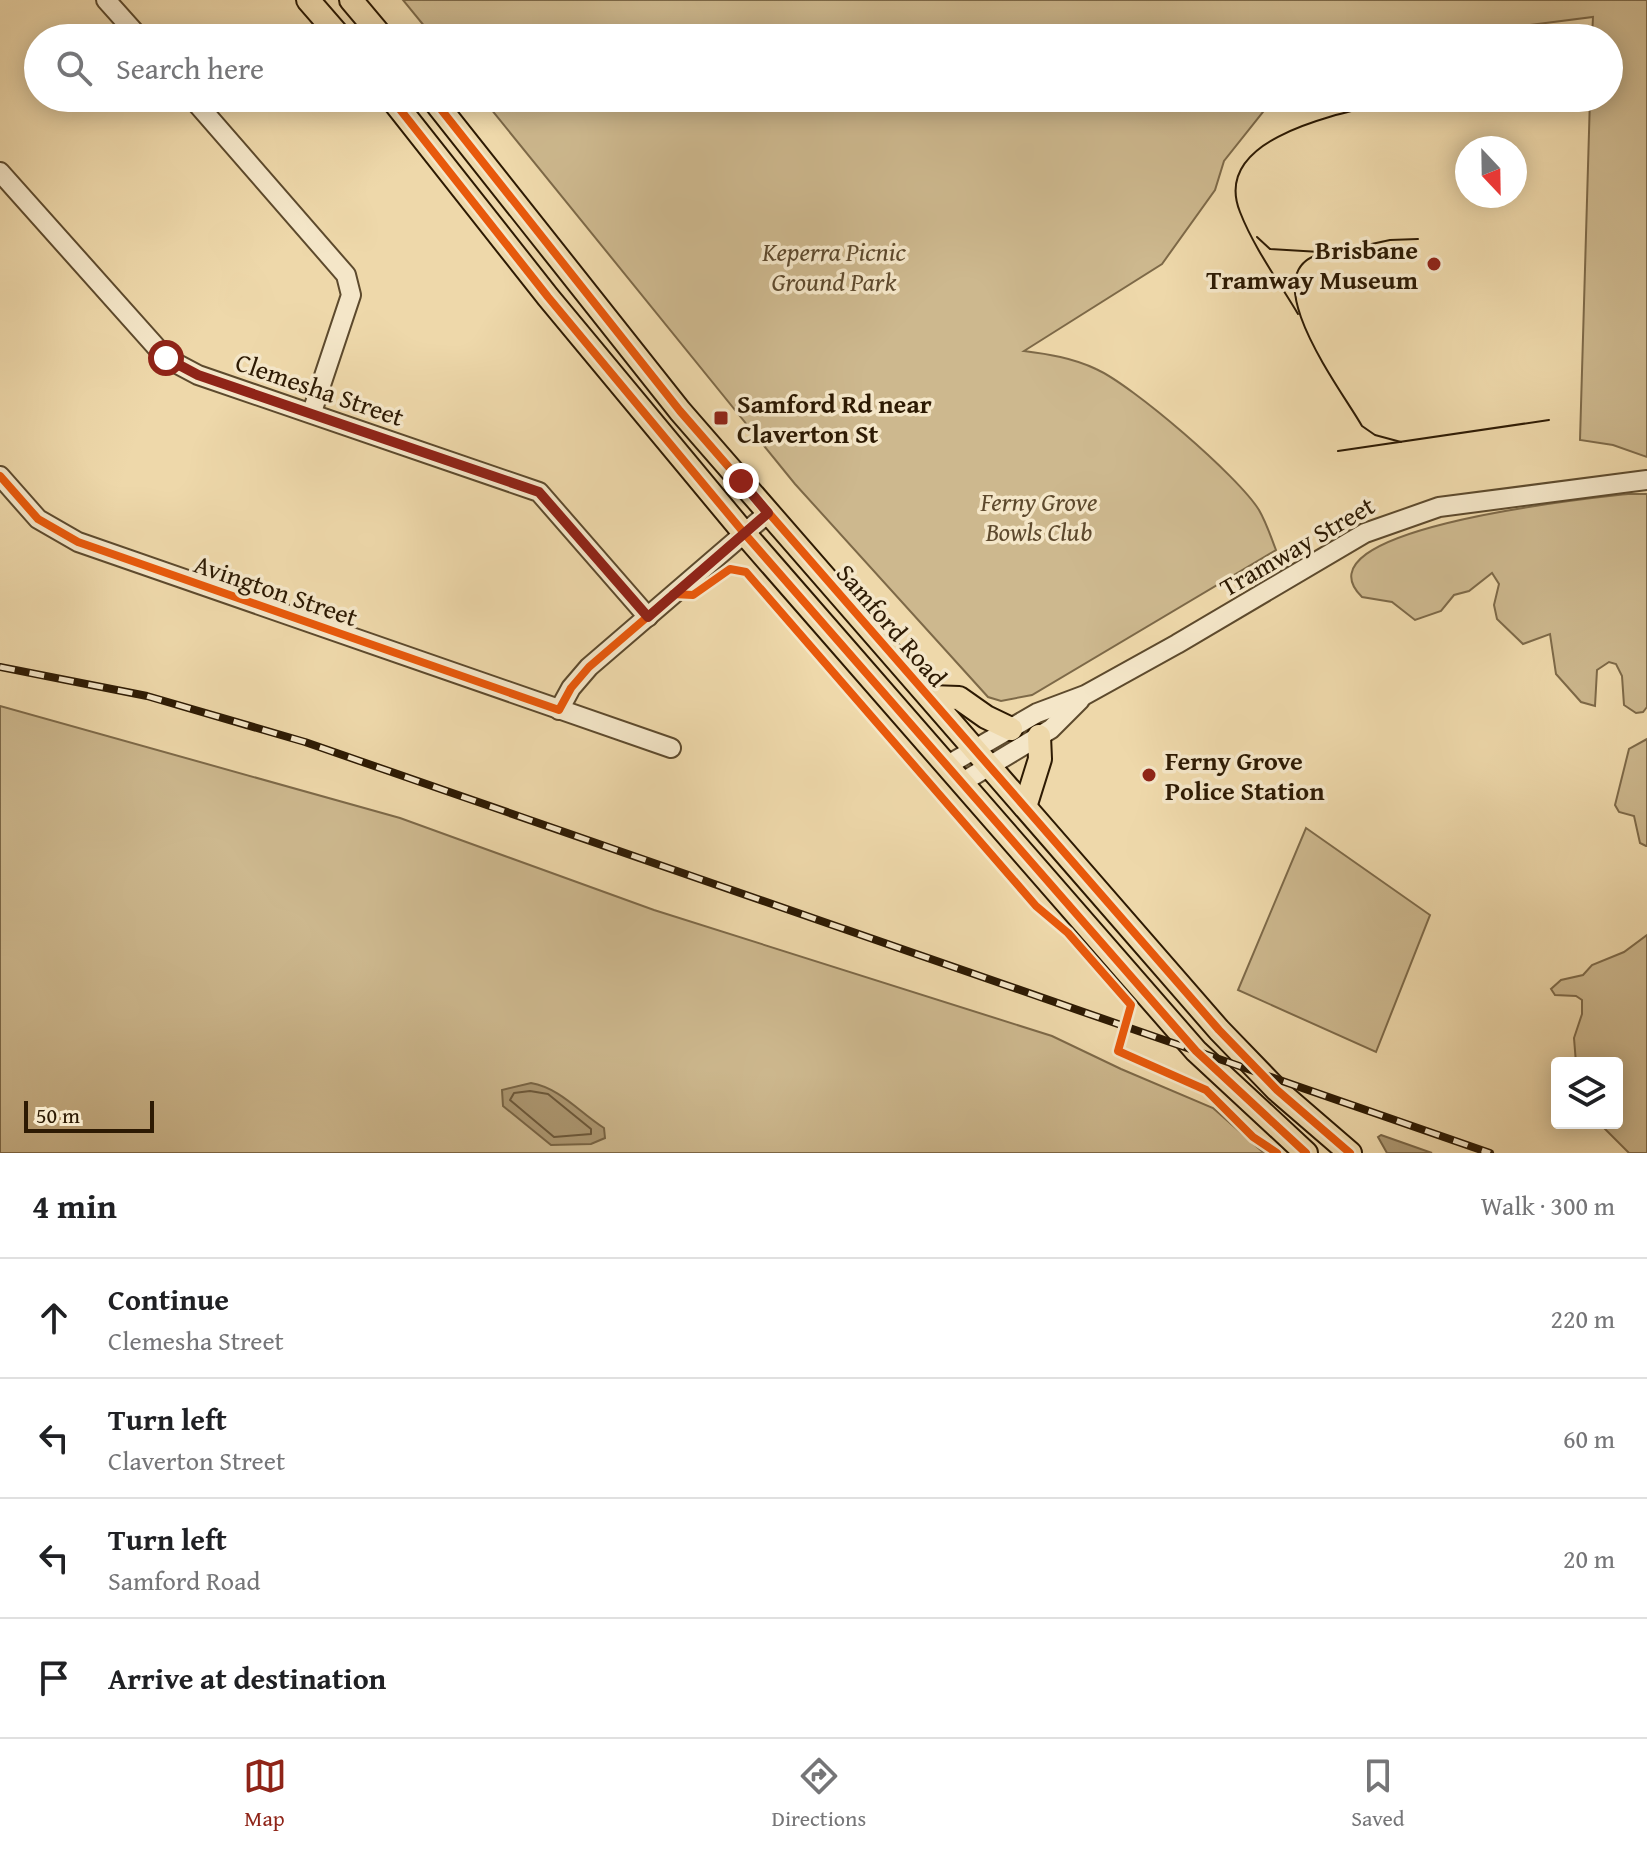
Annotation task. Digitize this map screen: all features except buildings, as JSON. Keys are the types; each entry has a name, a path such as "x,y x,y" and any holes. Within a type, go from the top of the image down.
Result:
{"main road":[{"path":"308,0 329,24"},
{"path":"351,0 371,24"},
{"name":"Samford Road","path":"402,112 548,297 744,533 1196,1051 1306,1153"},
{"name":"Samford Road","path":"443,112 680,411 768,513 1219,1030 1277,1090 1350,1153"},
{"path":"930,697 959,698 986,717 1011,729"},
{"path":"1025,807 1040,759 1039,736"}],"street":[{"path":"106,0 127,24"},
{"path":"204,112 346,275 351,295 312,412"},
{"name":"Clemesha Street","path":"0,172 166,358 198,375 539,492 648,617"},
{"name":"Avington Street","path":"0,476 38,519 78,542 671,748"},
{"name":"Tramway Street","path":"982,758 1011,729 1037,713 1085,695 1259,598 1365,533 1402,517 1439,507 1647,480"},
{"path":"559,710 580,677 768,513"},
{"name":"Tramway Street","path":"954,774 982,758 1039,736 1085,695"}],"green space":[{"path":"403,0 1647,0 1647,457 1613,445 1580,440 1590,112 1623,112 1623,24 1593,24 1593,17 1538,24 423,24"},
{"name":"Keperra Picnic Ground Park","path":"493,112 1263,112 1224,161 1215,190 1162,264 1024,351 1069,359 1096,369 1134,393 1230,476 1259,510 1276,550 1032,695 1001,701 988,697 795,484"},
{"path":"1647,494 1647,707 1643,712 1636,713 1624,705 1622,676 1616,664 1609,662 1597,670 1595,706 1581,702 1556,674 1550,634 1523,644 1497,619 1494,605 1499,584 1492,573 1469,591 1454,595 1441,611 1415,620 1392,602 1362,597 1352,573 1369,552 1406,535 1510,510"},
{"path":"0,706 400,818 654,910 1052,1036 1213,1108 1264,1153 0,1153"},
{"path":"1647,739 1646,846 1640,843 1634,816 1619,812 1615,805 1629,749"},
{"path":"1306,828 1430,915 1376,1052 1238,990"},
{"path":"1647,935 1647,1153 1629,1153 1605,1129 1623,1129 1623,1057 1576,1057 1574,1038 1582,1014 1582,1000 1576,996 1555,995 1551,989 1561,980 1583,975 1592,965 1624,952"}],"water":[{"path":"531,1083 569,1101 604,1128 605,1138 591,1144 551,1145 503,1106 502,1090"},
{"path":"1381,1135 1432,1153 1387,1153 1378,1137"}],"tram line":[{"path":"1298,314 1246,225 1240,212 1236,185 1246,162 1266,144 1293,130 1348,112"},
{"path":"1257,237 1270,249 1320,252"},
{"path":"1367,245 1418,239"},
{"path":"1401,442 1375,435 1362,426 1308,334 1298,308 1295,284 1301,265 1320,254 1356,250 1418,252"},
{"path":"1338,451 1549,420"}],"railway":[{"path":"0,667 147,696 305,742 1490,1153"}],"cycle path":[{"path":"402,112 548,297 744,533 1196,1051 1306,1153"},
{"path":"443,112 680,411 1219,1030 1277,1090 1350,1153"},
{"path":"0,476 38,519 78,542 559,710 571,688 589,667 768,513"},
{"path":"673,594 693,595 730,569 746,572 1036,906 1068,933 1131,1005 1118,1051 1206,1090 1253,1137 1277,1153"}],"place":[{"name":"Brisbane Tramway Museum","path":"1434,264"},
{"name":"Samford Rd near Claverton St","path":"721,418"},
{"name":"Ferny Grove Police Station","path":"1149,775"}],"route":[{"path":"166,358 198,375 539,492 648,617 768,513 741,481"}],"park label":[{"name":"Ferny Grove Bowls Club","path":"1039,516"}]}
